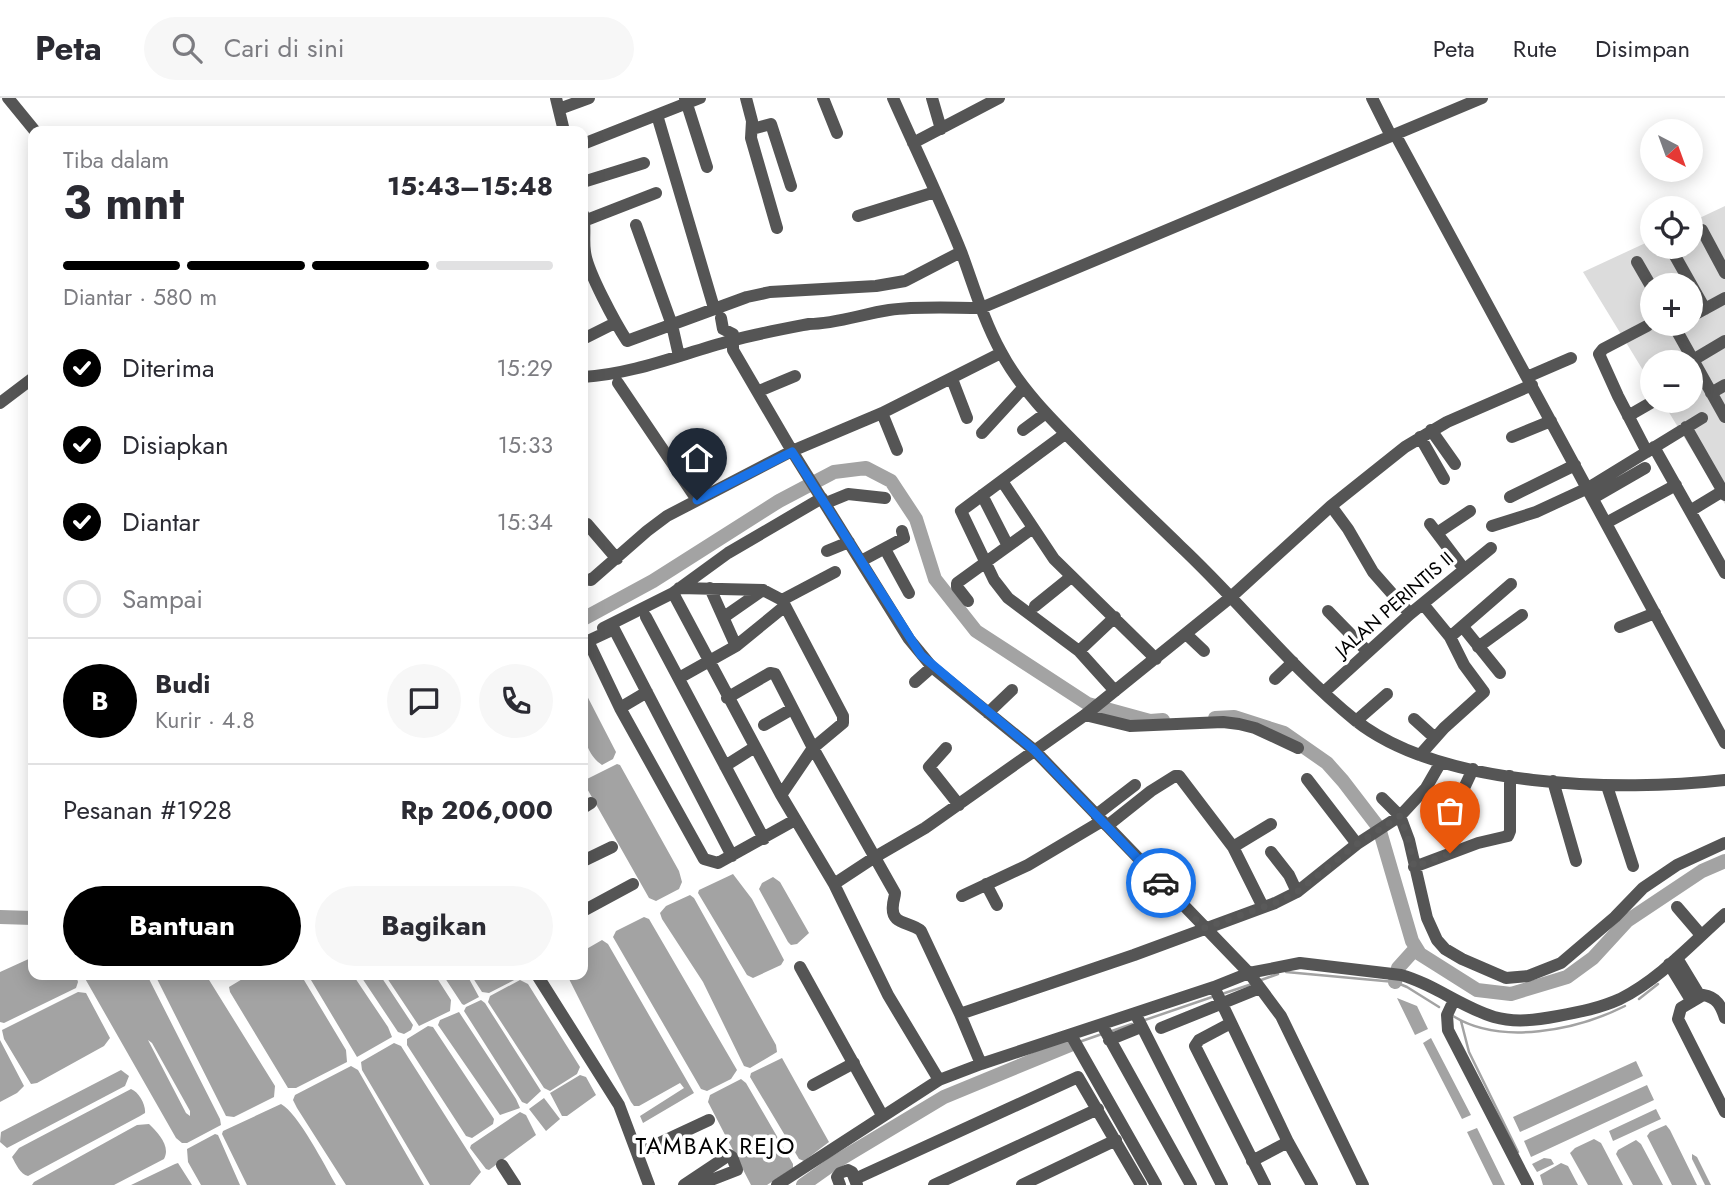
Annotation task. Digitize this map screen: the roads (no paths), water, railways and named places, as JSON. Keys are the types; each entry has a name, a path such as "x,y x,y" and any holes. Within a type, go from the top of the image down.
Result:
{"street":[{"path":"8,98 31,126"},
{"path":"563,126 558,104 589,98"},
{"path":"588,142 686,101 700,98"},
{"path":"746,98 751,113 751,138 776,228"},
{"path":"823,98 838,133"},
{"path":"893,98 919,140 935,192 1001,353 1024,387 1065,433 1293,662 1356,720 1375,734 1420,755 1510,776 1607,786 1669,785 1725,780"},
{"path":"932,98 941,129"},
{"path":"919,140 941,129 980,102 999,98"},
{"path":"1372,98 1530,381 1725,743"},
{"path":"588,377 636,369 733,340 809,324 819,325 911,308 981,308 1482,98"},
{"path":"686,101 708,167"},
{"path":"657,115 723,328 733,334 733,350 792,452 909,639 932,667 1034,750 1255,981 1281,1016 1363,1185"},
{"path":"752,129 771,124 791,186"},
{"path":"588,180 644,163"},
{"path":"858,216 935,192"},
{"path":"588,217 656,193"},
{"path":"636,225 672,325 679,356"},
{"path":"1703,232 1725,273"},
{"path":"588,262 615,323 627,341 718,313 771,292 898,283 918,276 961,252"},
{"path":"1677,259 1705,309 1725,298"},
{"path":"1637,262 1643,273"},
{"path":"588,336 615,323"},
{"path":"1640,330 1603,349 1599,354 1628,416 1676,485 1725,573"},
{"path":"1703,354 1725,341"},
{"path":"588,580 617,559 658,522 697,500 792,452 882,413 1001,353"},
{"path":"834,884 919,832 1088,713 1231,597 1331,506 1425,433 1571,358"},
{"path":"759,391 795,376"},
{"path":"1703,378 1725,417"},
{"path":"952,379 967,418"},
{"path":"0,403 28,382"},
{"path":"618,383 697,500"},
{"path":"1711,393 1725,385"},
{"path":"982,433 1024,387"},
{"path":"1628,416 1640,409"},
{"path":"882,413 897,450"},
{"path":"1023,430 1046,413"},
{"path":"1590,493 1702,418"},
{"path":"1513,437 1551,421"},
{"path":"1686,427 1724,493 1690,511"},
{"path":"1065,433 961,510 985,564 1007,598 1079,651 1114,692"},
{"path":"1425,433 1455,464"},
{"path":"1425,433 1444,479"},
{"path":"1510,498 1575,465"},
{"path":"1492,526 1590,493 1645,468"},
{"path":"1002,481 1046,549 1071,577 1156,659"},
{"path":"1606,523 1676,485"},
{"path":"588,636 676,590 728,552 822,498 848,494 885,498"},
{"path":"982,495 1008,546"},
{"path":"1331,506 1373,572 1410,614"},
{"path":"1464,569 1434,528 1470,511"},
{"path":"588,525 617,559"},
{"path":"968,601 956,584 1033,528"},
{"path":"861,561 904,538 902,531"},
{"path":"827,551 849,542"},
{"name":"JALAN PERINTIS II","path":"1324,692 1367,651 1491,548"},
{"path":"885,549 909,593"},
{"path":"678,678 736,646 783,603 835,572"},
{"path":"1035,606 1071,577"},
{"path":"1450,637 1511,584"},
{"path":"710,588 736,646"},
{"path":"676,590 763,590 783,603 844,720 813,748 781,795"},
{"path":"676,590 727,698 834,884 888,995 939,1080"},
{"path":"724,617 763,590"},
{"path":"1420,755 1484,692 1464,665 1450,637 1423,604"},
{"path":"1328,611 1367,651"},
{"path":"1620,627 1655,613"},
{"path":"1478,648 1522,615"},
{"path":"646,617 764,839"},
{"path":"1079,651 1115,617"},
{"path":"1463,627 1500,673"},
{"path":"732,856 614,629 588,641 620,708 704,859 718,863 732,856 764,839 795,820"},
{"path":"1186,634 1204,651"},
{"path":"1275,678 1293,662"},
{"path":"915,682 932,667"},
{"path":"727,698 773,673 895,893 895,918 921,931 981,1064"},
{"path":"988,713 1012,690"},
{"path":"620,708 647,692"},
{"path":"1356,720 1387,694"},
{"path":"764,725 792,709"},
{"path":"1088,713 1130,726 1223,722 1239,724 1255,728 1298,748"},
{"path":"1414,719 1435,738"},
{"path":"725,766 755,747"},
{"path":"946,748 929,766 959,805"},
{"path":"960,1014 1134,955 1297,892 1357,844 1398,818 1426,788 1441,762"},
{"path":"1458,801 1473,769"},
{"path":"962,896 1028,864 1177,776 1233,847 1263,907"},
{"path":"1414,867 1478,843 1507,836 1510,831 1510,776"},
{"path":"1307,779 1357,844"},
{"path":"1553,781 1576,861"},
{"path":"1102,821 1135,785"},
{"path":"1607,786 1633,866"},
{"path":"1382,798 1398,818 1409,841 1427,918 1437,940 1445,949 1462,959 1506,978 1528,976 1561,963 1651,882 1678,865 1725,843"},
{"path":"1233,847 1271,824"},
{"path":"588,859 612,847"},
{"path":"1271,852 1289,875 1297,892"},
{"path":"588,908 633,884"},
{"path":"986,884 997,905"},
{"path":"1677,907 1701,935"},
{"path":"777,1185 939,1080 981,1064 1106,1033 1218,996 1300,964 1396,974 1417,979 1450,1007 1496,1018 1545,1019 1586,1011 1618,1000 1673,961 1725,914"},
{"path":"1673,961 1696,998"},
{"path":"800,967 883,1115"},
{"path":"540,980 619,1105 649,1185"},
{"path":"1161,1028 1179,1009 1255,981"},
{"path":"1725,1017 1721,1006 1708,995 1696,998 1681,1008 1678,1019 1725,1112"},
{"path":"1218,996 1311,1185"},
{"path":"1450,1007 1448,1030 1528,1185"},
{"path":"1138,1021 1222,1185"},
{"path":"1231,1023 1195,1046 1265,1185"},
{"path":"1106,1033 1191,1185"},
{"path":"1074,1040 1156,1185"},
{"path":"813,1086 854,1063"},
{"path":"840,1185 837,1177 845,1170 852,1172 856,1182 1078,1077 1116,1140 1135,1183"},
{"path":"934,1185 1098,1109"},
{"path":"638,1153 709,1120"},
{"path":"1022,1185 1116,1140"},
{"path":"1252,1161 1288,1142"},
{"path":"684,1185 729,1156 734,1163 698,1185"},
{"path":"502,1165 514,1185"}],"waterway":[{"path":"588,616 653,581 779,501 834,472 866,468 891,481 916,519 935,579 976,631 1088,704 1150,721 1163,720"},
{"path":"1215,718 1234,717 1284,733 1327,763 1379,828 1412,941 1420,954 1477,990 1511,994 1567,977 1593,958 1627,921 1702,871 1725,861"},
{"path":"0,917 28,918"},
{"path":"1395,982 1398,968 1416,948"},
{"path":"1286,972 1395,982 1439,1007"},
{"path":"1261,980 1278,974"},
{"path":"1222,994 1252,984"},
{"path":"1639,999 1658,984"},
{"path":"1142,1021 1215,996"},
{"path":"1453,1016 1472,1025 1493,1030 1539,1031 1585,1022 1625,1006"},
{"path":"1461,1021 1469,1052 1518,1152"},
{"path":"1109,1032 1132,1024"},
{"path":"1079,1042 1102,1034"},
{"path":"803,1185 834,1163 944,1097 1070,1045"}],"district":[{"name":"TAMBAK REJO","path":"716,1146"}]}
